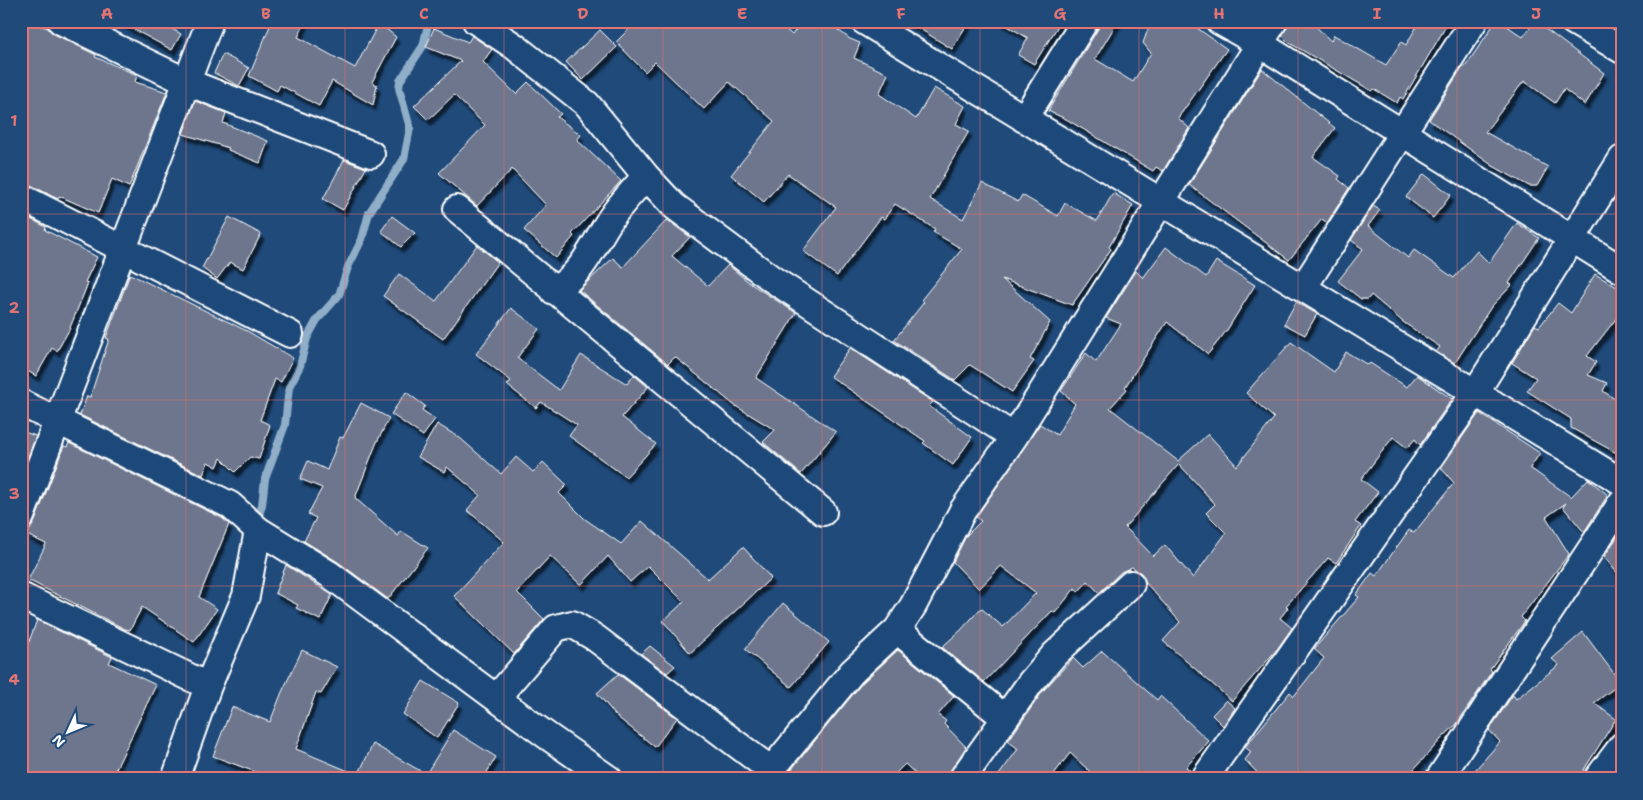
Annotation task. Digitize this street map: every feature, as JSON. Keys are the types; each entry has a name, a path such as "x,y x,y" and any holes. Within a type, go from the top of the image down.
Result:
{"street":[{"path":"61,21 187,82 371,154"},
{"path":"21,516 210,21"},
{"path":"476,21 514,46 587,104 646,176 674,206 772,279 1014,437"},
{"path":"864,21 1622,482"},
{"path":"1024,119 1084,21"},
{"path":"1219,21 1260,44 1622,270"},
{"path":"497,697 556,628 572,624 594,637 767,774 852,672 897,630 913,606 963,510 1014,437 1274,21"},
{"path":"1303,288 1474,21"},
{"path":"1573,21 1622,50"},
{"path":"1204,779 1475,393 1622,159"},
{"path":"554,291 572,279 591,253 611,218 646,176"},
{"path":"21,196 290,334"},
{"path":"457,210 823,512"},
{"path":"21,403 230,505 258,530 329,574 609,779"},
{"path":"1439,779 1622,502"},
{"path":"175,779 208,686 246,596 258,530"},
{"path":"962,779 1005,718 1055,654 1131,584"},
{"path":"21,596 208,686"},
{"path":"897,630 1005,718"},
{"path":"1597,779 1622,746"}],"building":[{"path":"24,21 48,28 54,34 96,55 95,57 137,75 135,82 167,92 129,187 112,179 98,213 59,196 58,199 29,184 31,178 21,174 21,30"},
{"path":"118,21 158,21 181,34 172,50"},
{"path":"272,21 306,21 298,37 355,68 379,23 396,37 372,82 377,85 373,105 332,81 319,106 280,85 277,91 249,76"},
{"path":"637,21 777,21 792,35 802,21 826,21 850,39 860,43 854,58 888,74 879,94 916,119 934,88 965,106 956,124 969,131 930,199 963,219 982,183 1018,202 1022,195 1058,216 1065,203 1097,221 1113,193 1133,205 1109,247 1111,249 1072,305 1002,279 1050,322 1030,359 1034,361 1012,392 970,365 955,380 894,340 924,302 921,300 962,249 933,232 935,229 895,204 884,219 881,217 837,276 803,251 836,207 788,174 764,202 731,175 774,121 729,82 704,109 655,62 645,72 616,42"},
{"path":"907,21 969,21 952,49"},
{"path":"999,21 1061,21 1034,64 1018,55 1028,38"},
{"path":"1100,21 1118,21 1095,59 1133,82 1151,53 1143,43 1151,21 1187,21 1227,49 1178,118 1189,128 1163,171 1156,167 1153,171 1066,119 1048,111 1098,29"},
{"path":"1289,21 1310,21 1331,41 1334,35 1386,65 1401,42 1406,45 1420,21 1449,21 1403,99 1400,97 1397,103 1374,89 1372,91 1288,42 1282,36"},
{"path":"1496,21 1500,21 1523,37 1535,21 1604,73 1585,105 1564,89 1555,103 1524,81 1485,132 1548,167 1537,186 1529,186 1493,166 1429,120 1463,66 1465,67"},
{"path":"434,28 468,42 472,36 492,49 483,62 516,94 528,82 561,114 557,117 581,135 577,140 621,181 572,234 574,236 556,258 524,230 546,205 512,169 477,206 439,173 485,125 454,95 428,120 414,106 461,61 426,47"},
{"path":"600,30 617,47 583,80 566,62"},
{"path":"223,54 249,68 239,86 214,73"},
{"path":"1262,69 1335,128 1313,157 1340,176 1338,179 1349,188 1327,223 1322,219 1289,260 1189,185"},
{"path":"195,101 226,113 223,123 268,141 260,163 228,150 229,148 183,134"},
{"path":"344,160 366,168 343,210 323,199"},
{"path":"1424,174 1451,195 1433,218 1406,197"},
{"path":"1373,206 1380,210 1368,226 1408,258 1414,250 1454,278 1477,251 1489,263 1517,223 1539,238 1509,283 1512,285 1491,307 1455,363 1436,352 1440,347 1403,322 1371,295 1368,299 1361,299 1338,281 1363,249 1351,240"},
{"path":"21,214 46,227 45,230 97,257 85,282 88,283 69,330 57,351 52,348 36,376 21,367"},
{"path":"392,216 415,233 401,247 381,231"},
{"path":"229,217 261,234 243,269 230,262 217,279 202,268"},
{"path":"667,220 690,237 672,256 708,286 728,265 751,284 796,313 756,378 836,432 801,474 763,442 775,430 734,405 675,357 668,364 579,290 613,258 623,267"},
{"path":"477,245 498,262 443,339 383,296 399,274 436,301"},
{"path":"1166,247 1206,277 1216,261 1255,285 1227,330 1208,354 1167,322 1125,387 1127,389 1110,408 1178,461 1208,434 1237,466 1274,418 1246,393 1291,342 1334,372 1346,352 1368,365 1370,363 1407,387 1417,375 1452,399 1420,445 1415,439 1407,448 1393,437 1361,479 1378,492 1355,522 1361,526 1336,563 1328,558 1286,606 1288,608 1280,618 1292,628 1278,648 1232,701 1163,641 1180,622 1146,583 1142,574 1132,567 1121,572 1099,593 1088,581 1078,592 1075,588 1055,613 1052,611 984,682 942,647 981,608 1003,627 1036,593 1001,566 979,589 953,562 966,536 981,521 976,517 1040,424 1057,435 1075,404 1061,391 1086,353 1096,362 1121,324 1106,318 1136,271 1143,278","holes":["1179,464 1215,504 1206,513 1226,533 1193,578 1165,545 1153,556 1125,527"]},
{"path":"130,274 249,332 293,358 281,382 275,379 260,420 270,425 259,459 250,457 235,472 221,458 217,467 208,462 203,475 80,415 87,396 90,397 109,339 106,338"},
{"path":"1595,274 1622,290 1622,311 1587,356 1596,362 1588,375 1607,383 1603,391 1622,404 1622,456 1571,428 1571,419 1527,391 1536,378 1512,363 1535,325 1539,327 1558,303 1571,313"},
{"path":"1296,302 1317,314 1305,335 1284,324"},
{"path":"511,308 539,329 517,358 559,390 581,355 627,384 634,375 648,387 622,417 656,444 626,477 569,436 577,425 541,402 536,408 507,385 511,381 476,354"},
{"path":"850,348 933,402 929,406 972,437 953,465 923,443 925,441 830,376"},
{"path":"406,392 425,406 422,410 435,419 423,436 391,414"},
{"path":"361,403 389,418 376,444 355,498 398,536 401,531 428,548 388,599 338,562 304,541 316,518 308,514 322,488 300,479 308,461 327,470 340,437 343,438"},
{"path":"1479,413 1540,453 1530,468 1571,497 1588,479 1608,495 1584,532 1563,507 1566,503 1546,517 1569,554 1521,617 1525,621 1490,669 1492,671 1456,725 1405,779 1263,779 1245,760 1251,752 1245,747 1290,692 1294,696 1324,658 1314,649 1359,597 1356,595 1372,573 1376,576 1409,530 1414,533 1454,483 1441,468"},
{"path":"437,424 460,438 501,474 516,457 533,472 543,462 567,485 559,493 585,519 621,544 642,521 708,579 743,547 771,578 690,653 663,621 684,602 648,566 630,582 608,556 581,585 550,556 517,592 544,619 514,654 454,596 504,542 467,510 480,495 447,467 444,472 418,457"},
{"path":"21,431 36,436 26,462 21,460"},
{"path":"69,443 222,518 229,524 199,597 217,609 194,642 142,607 130,630 125,629 28,580 46,544 27,535 35,521 64,446 67,447"},
{"path":"1622,530 1622,579 1604,557"},
{"path":"286,565 332,595 320,620 296,608 298,605 275,593"},
{"path":"783,603 829,642 791,687 745,649"},
{"path":"37,620 112,657 109,663 156,685 111,779 35,779 21,772 21,663"},
{"path":"1583,632 1621,683 1594,703 1616,719 1578,779 1467,779 1500,742 1489,730 1513,695 1516,699 1559,665 1552,659"},
{"path":"650,646 675,666 667,673 641,654"},
{"path":"302,650 337,667 321,694 316,692 296,749 358,775 373,744 426,774 453,730 496,757 483,779 256,779 258,773 213,756 232,707 270,722"},
{"path":"898,650 954,696 938,715 946,721 944,724 966,747 948,775 944,779 921,779 905,764 890,779 801,779 791,770 863,682"},
{"path":"1102,651 1157,700 1160,696 1209,741 1186,767 1191,771 1189,779 1098,779 1070,753 1050,779 996,779 1018,749 1008,741 1043,691 1073,658 1083,668"},
{"path":"618,674 677,718 655,747 616,716 597,693"},
{"path":"423,681 459,703 437,738 403,714"},
{"path":"1226,700 1235,708 1223,726 1212,715"}],"waterway":[{"path":"257,521 262,505 265,479 285,425 289,387 300,366 307,338 317,320 339,295 348,267 362,239 369,213 404,159 410,128 399,88 400,81 423,46 429,21"}]}
